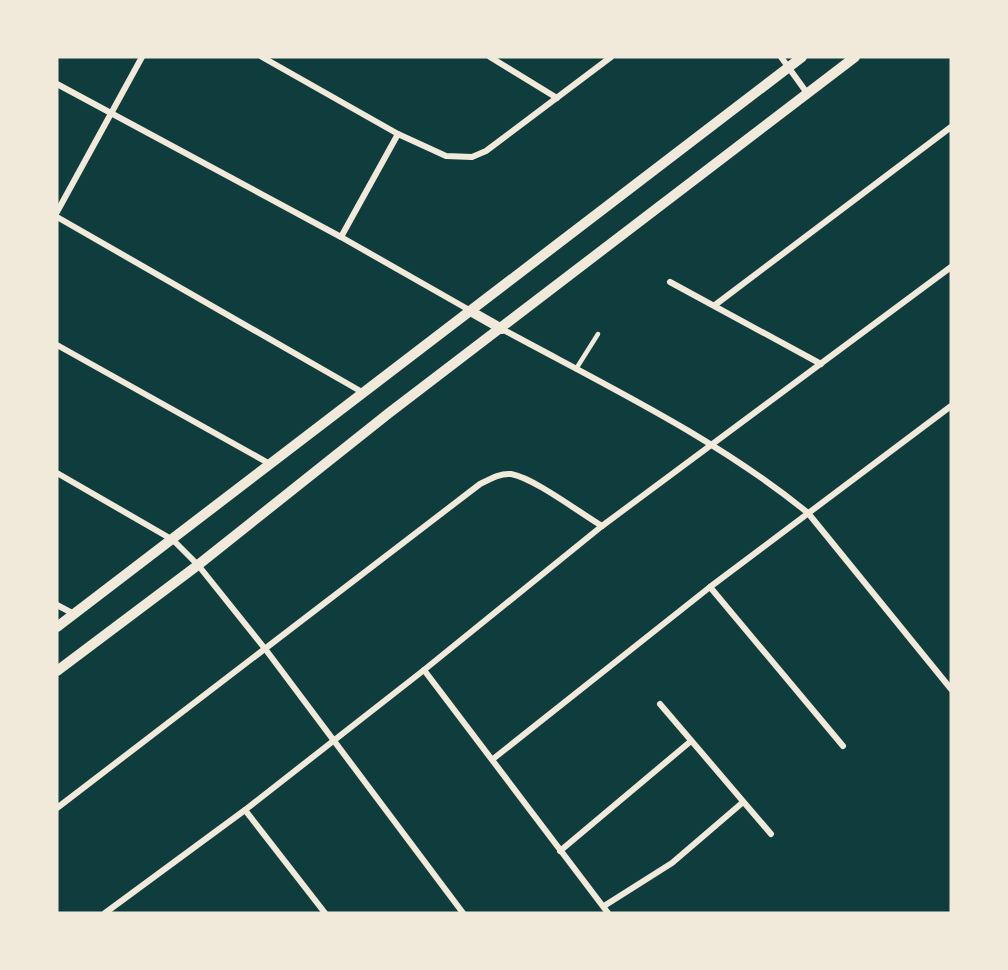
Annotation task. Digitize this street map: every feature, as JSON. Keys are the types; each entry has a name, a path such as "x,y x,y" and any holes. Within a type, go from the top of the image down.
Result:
{"street":[{"path":"57,212 142,57"},
{"path":"262,57 398,134 458,158 472,157 486,151 611,57"},
{"path":"490,57 557,98"},
{"path":"781,57 807,93"},
{"path":"57,627 173,540 362,392 472,312 802,57"},
{"path":"57,671 198,565 389,413 502,329 855,57"},
{"path":"57,84 341,237 502,329 712,444 808,513 951,689"},
{"path":"715,305 951,127"},
{"path":"341,237 398,134"},
{"path":"57,218 362,392"},
{"path":"105,913 334,741 602,526 951,267"},
{"path":"670,282 820,364"},
{"path":"57,345 270,465"},
{"path":"493,759 710,587 951,406"},
{"path":"57,473 173,540 198,565 266,650 463,913"},
{"path":"57,808 480,484 498,475 511,474 526,480 602,526"},
{"path":"710,587 843,746"},
{"path":"57,605 74,614"},
{"path":"424,670 608,913"},
{"path":"660,704 742,803 771,834"},
{"path":"560,850 691,741"},
{"path":"604,906 672,863 742,803"},
{"path":"245,810 325,913"}],"lane":[{"path":"576,369 598,334"}]}
